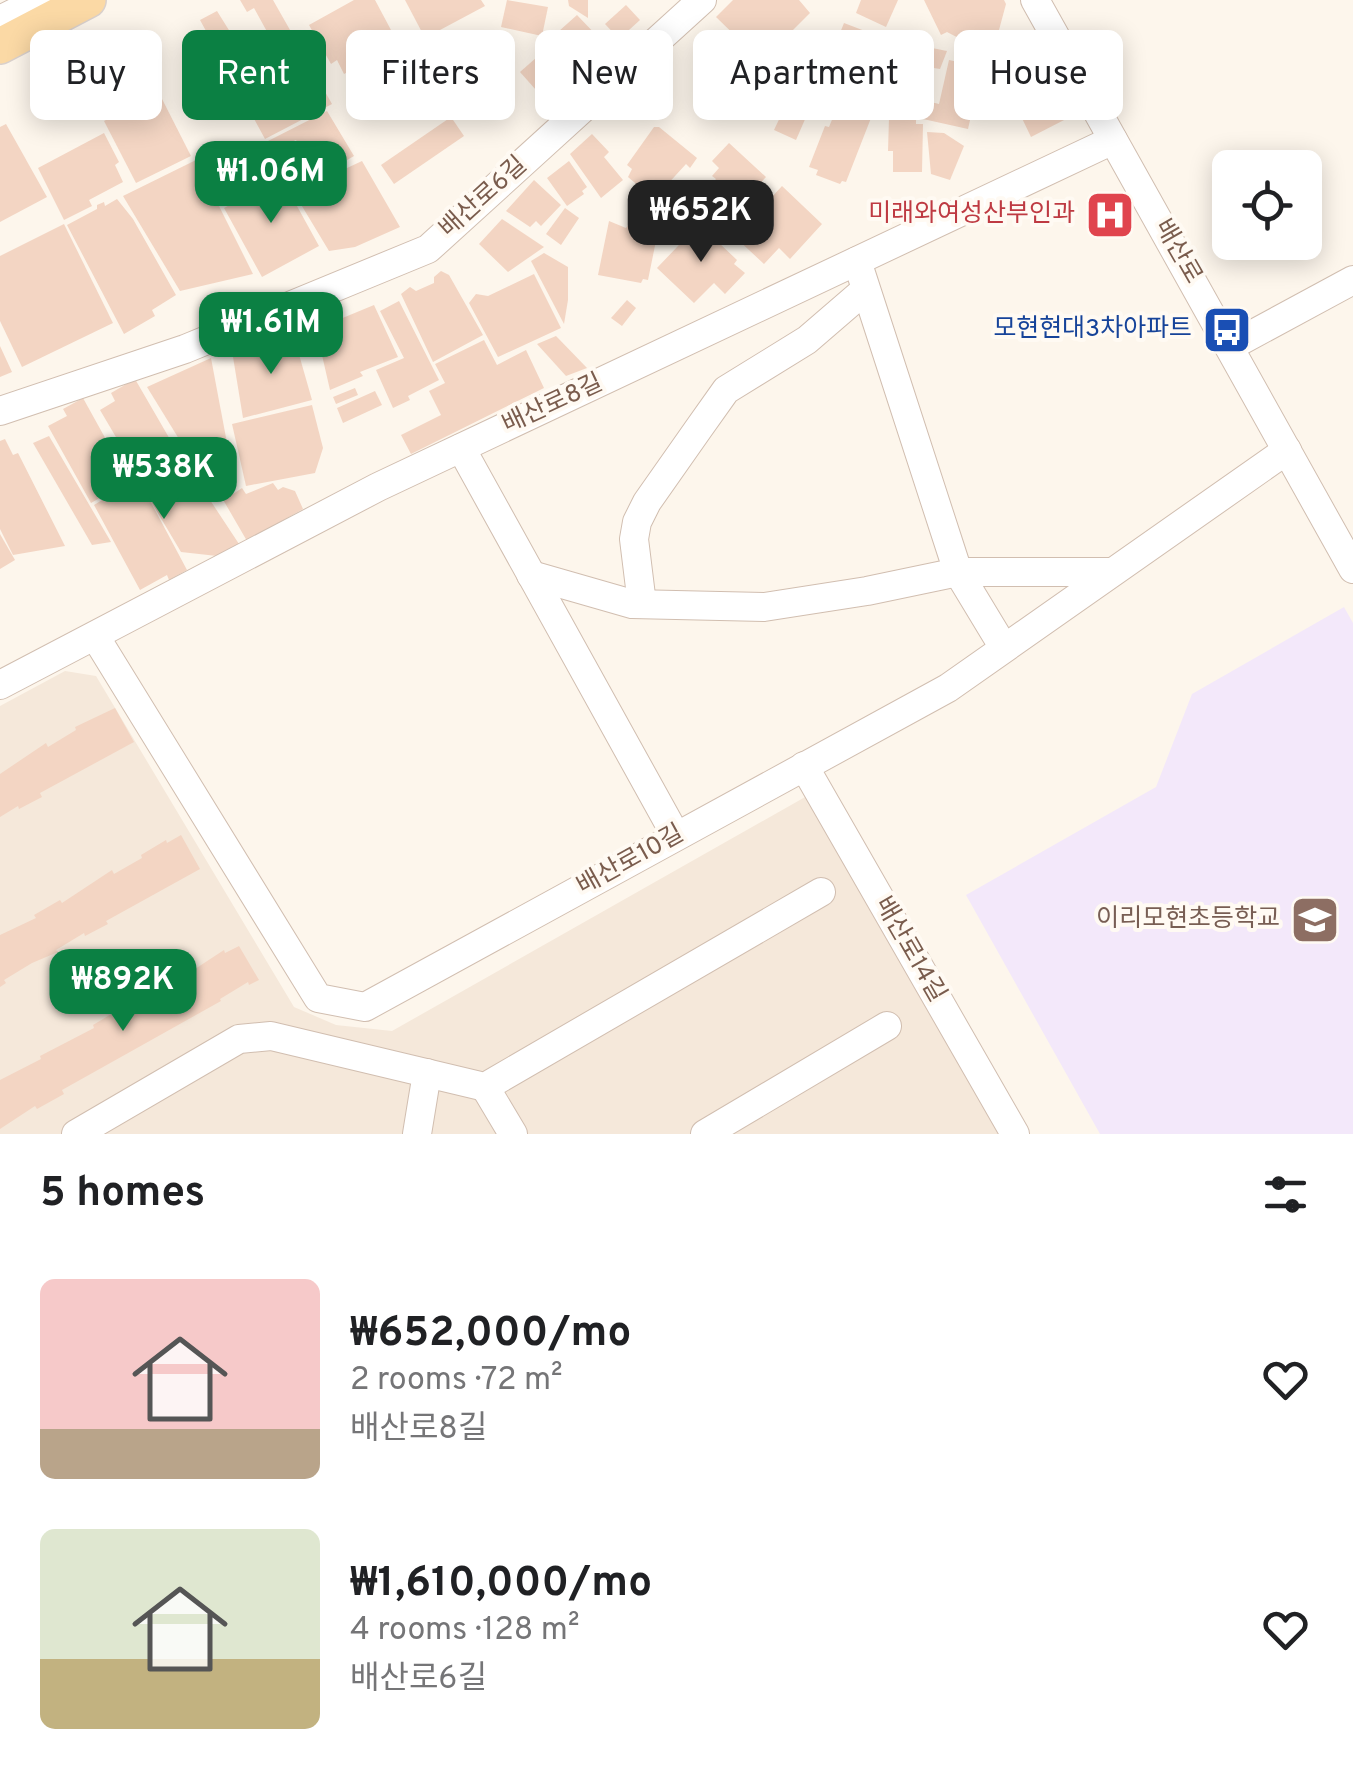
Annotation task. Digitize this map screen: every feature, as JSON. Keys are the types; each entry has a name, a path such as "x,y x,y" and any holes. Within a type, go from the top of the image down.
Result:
{"main road":[{"path":"0,46 88,0"}],"street":[{"path":"0,20 40,0"},
{"name":"배산로6길","path":"0,411 185,349 428,249 702,0"},
{"name":"배산로","path":"1035,0 1353,570"},
{"name":"배산로8길","path":"0,685 378,488 1114,140"},
{"path":"856,262 958,572 1004,648"},
{"path":"1231,346 1353,280"},
{"path":"642,604 634,539 637,522 708,415 726,390 807,340 866,290"},
{"path":"461,448 676,836"},
{"name":"배산로10길","path":"94,636 318,998 365,1007 948,688 1287,450"},
{"path":"531,575 642,604 764,607 867,592 958,572 1112,572"},
{"name":"배산로14길","path":"804,766 1015,1134"},
{"path":"76,1134 239,1039 271,1036 485,1086 821,892"},
{"path":"705,1134 888,1026"},
{"path":"418,1134 427,1073"},
{"path":"485,1086 513,1134"}],"shaded area":[{"path":"1344,607 1353,623 1353,1134 1100,1134 966,895 1156,787 1192,694"},
{"path":"65,671 96,676 294,1007 336,1025 392,1031 814,792 1008,1134 0,1134 0,706"}],"building":[{"path":"240,0 273,0 290,30 266,30 254,8 247,12"},
{"path":"354,0 375,0 391,30 346,30 344,74 337,60 331,64 326,55 326,30 312,30 309,25"},
{"path":"405,0 481,0 485,6 440,30 421,30"},
{"path":"507,0 548,7 543,30 535,30 535,34 501,27"},
{"path":"568,0 588,0 588,18 569,6"},
{"path":"733,0 799,0 810,13 793,30 729,30 716,17"},
{"path":"861,0 898,0 886,27 856,13"},
{"path":"924,0 1004,0 999,30 954,30 954,36 947,32 941,35"},
{"path":"626,5 640,20 629,30 611,30 605,24"},
{"path":"217,11 229,30 205,30 200,20"},
{"path":"577,15 591,30 560,30"},
{"path":"844,23 862,30 841,30"},
{"path":"934,48 947,51 940,69 934,68"},
{"path":"535,59 535,89 520,72"},
{"path":"949,60 954,61 954,120 970,120 968,129 928,120 934,120 934,103 939,104"},
{"path":"162,99 191,156 136,183 104,121 162,120"},
{"path":"326,112 354,156 318,177 296,140 272,151 268,141 309,120 326,120"},
{"path":"255,120 301,120 265,139"},
{"path":"447,120 453,120 464,136 394,184 381,165"},
{"path":"779,120 805,120 796,140 774,130"},
{"path":"832,120 870,120 846,182 840,184 816,175 818,170 809,167 825,126 829,127"},
{"path":"889,120 916,120 916,124 923,124 922,172 893,172 893,151 888,151"},
{"path":"1023,120 1064,120 1031,137"},
{"path":"6,124 47,197 0,222 0,127"},
{"path":"654,127 697,158 690,168 686,164 654,199 628,177 632,169 627,165"},
{"path":"927,132 944,133 964,146 950,180 931,174"},
{"path":"104,133 119,162 115,165 123,182 89,200 92,206 64,220 38,168"},
{"path":"592,134 609,152 604,157 623,180 601,198 570,154"},
{"path":"729,143 766,177 722,224 697,200 716,179 712,176 719,168 712,161"},
{"path":"290,145 315,183 362,161 400,227 355,247 329,251 282,173 238,191 240,195 222,204 213,187"},
{"path":"196,160 253,274 180,291 123,196"},
{"path":"569,161 587,187 582,191 584,194 567,206 547,178"},
{"path":"281,177 319,246 262,277 224,208 245,197 242,192 260,182 263,187"},
{"path":"534,180 561,205 541,226 536,221 530,227 506,211"},
{"path":"782,186 822,224 790,259 779,248 764,264 735,237"},
{"path":"117,199 133,219 176,295 152,310 155,316 124,334 67,225 97,209 97,205 104,202 105,206"},
{"path":"565,208 579,218 561,245 546,234"},
{"path":"502,219 544,247 508,272 479,244"},
{"path":"609,221 626,228 632,221 659,226 648,280 641,283 598,275"},
{"path":"64,224 113,323 22,367 0,321 0,256"},
{"path":"699,224 737,260 734,264 745,273 725,294 714,283 694,303 657,268"},
{"path":"544,253 568,267 564,324 531,261"},
{"path":"441,271 449,275 483,335 433,362 401,294 410,287 416,291 434,283 434,277"},
{"path":"534,274 561,328 498,357 469,303 476,294 488,296"},
{"path":"627,300 636,308 622,326 611,318"},
{"path":"399,301 439,380 393,408 376,370 404,358 380,311"},
{"path":"374,305 398,357 360,372 363,376 330,390 316,329"},
{"path":"292,330 312,400 243,418 233,357"},
{"path":"556,336 587,368 566,376 537,344"},
{"path":"484,340 497,365 526,350 544,388 411,454 401,435 441,415 429,391 445,383 435,364"},
{"path":"0,346 12,372 0,377"},
{"path":"211,358 230,459 195,465 147,387"},
{"path":"135,379 175,448 136,471 100,410 115,401 111,393"},
{"path":"355,388 358,395 336,404 333,397"},
{"path":"375,391 382,405 343,423 337,408"},
{"path":"83,398 129,481 91,503 48,426 67,416 63,409"},
{"path":"312,405 323,448 315,473 246,486 232,424"},
{"path":"49,436 111,542 92,545 33,443"},
{"path":"5,439 13,455 18,453 65,546 13,555 0,529 0,441"},
{"path":"179,453 239,544 217,556 181,552 146,493 187,570 169,580 167,575 140,590 94,505"},
{"path":"273,483 278,490 283,487 295,491 303,509 247,541 218,491 228,486 233,494 242,488 246,494"},
{"path":"0,534 15,560 0,569"},
{"path":"115,708 134,742 40,793 42,797 0,817 0,774 46,743 48,747 76,730 75,727"},
{"path":"181,835 200,869 106,921 108,924 85,936 84,933 58,952 32,963 4,980 6,983 0,987 0,935"},
{"path":"239,946 259,980 249,985 248,982 0,1129 0,1080 94,1028 118,1010 120,1014 170,981 172,984 224,950 225,953"}],"place":[{"name":"미래와여성산부인과","path":"1110,215"},
{"name":"모현현대3차아파트","path":"1227,330"},
{"name":"이리모현초등학교","path":"1315,920"}]}
